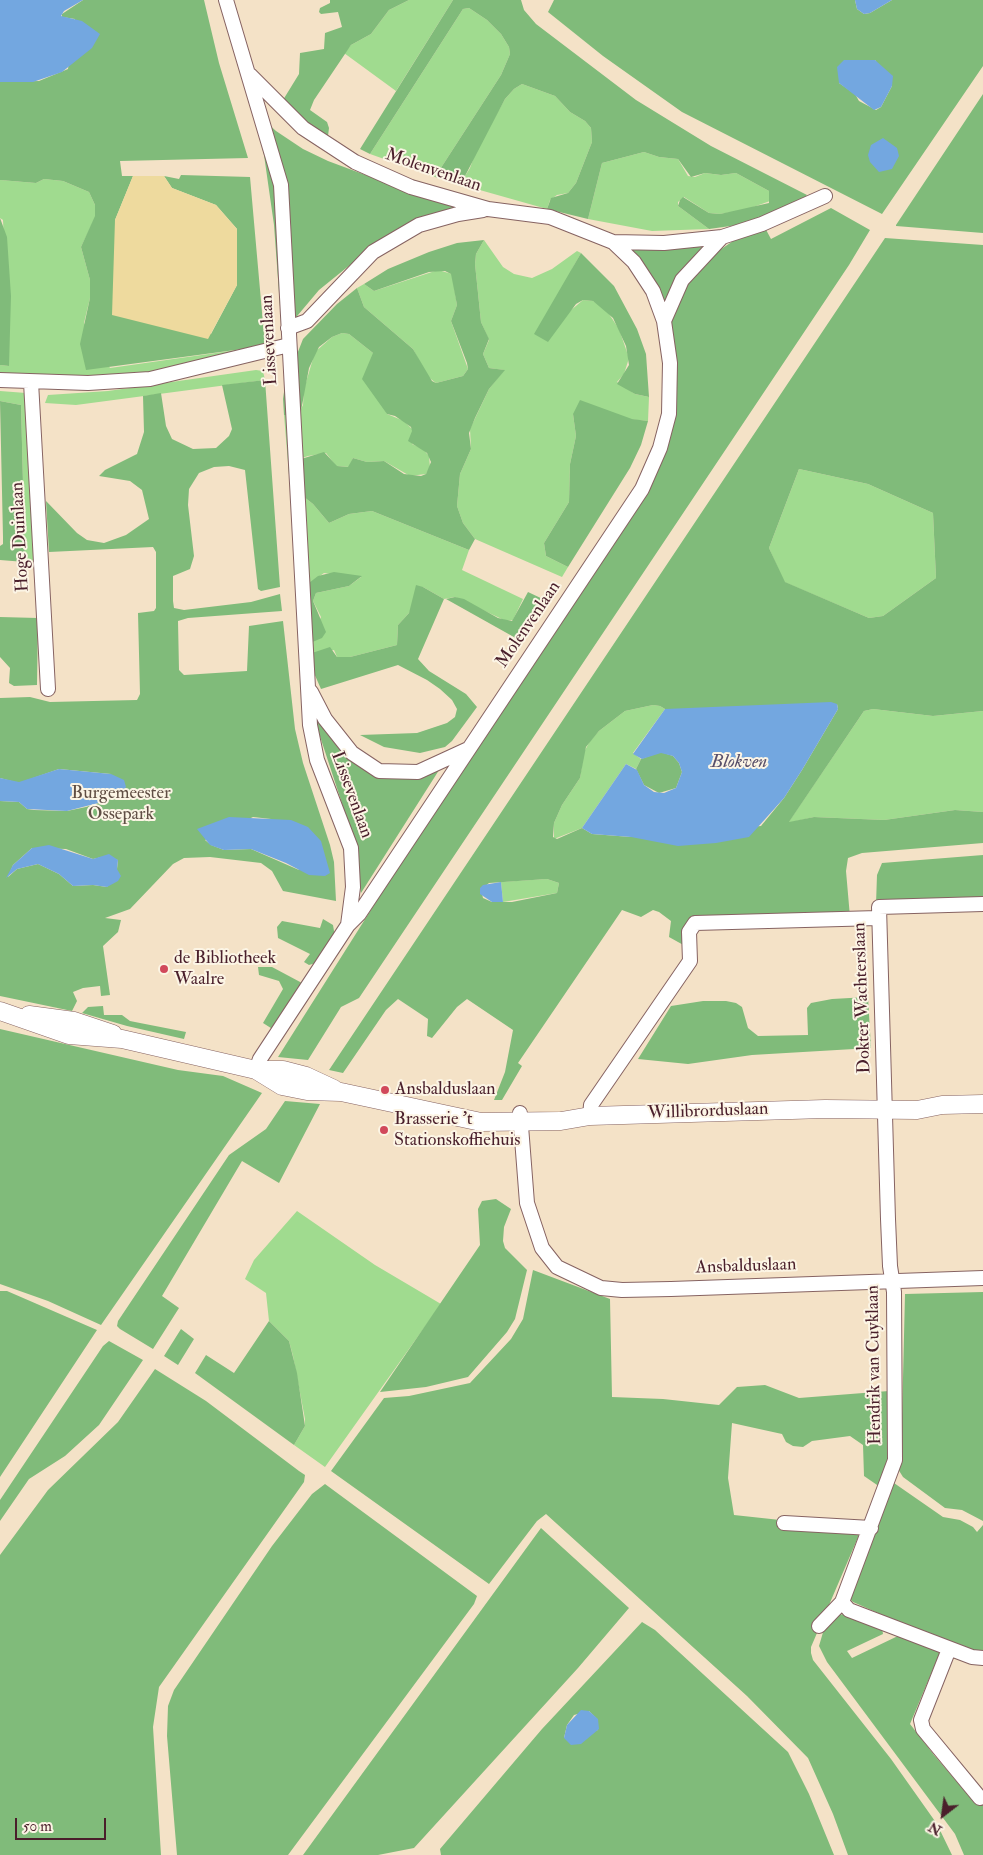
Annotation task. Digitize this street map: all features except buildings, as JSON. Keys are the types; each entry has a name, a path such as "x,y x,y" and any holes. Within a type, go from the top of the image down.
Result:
{"main road":[{"name":"Willibrorduslaan","path":"6,1012 74,1021 103,1029 122,1039 256,1070 282,1086 307,1091 341,1092 481,1122 520,1117 561,1121 590,1116 886,1107 917,1110 942,1105 983,1104"}],"street":[{"name":"Lissevenlaan","path":"226,0 250,75 281,185 310,725 317,760 351,848 353,887 348,925 260,1059 256,1070"},
{"name":"Molenvenlaan","path":"250,75 303,128 355,162 411,187 488,209 550,217 613,242 664,244 722,237 762,224 825,196"},
{"name":"Molenvenlaan","path":"288,328 306,321 373,252 419,225 458,214 488,209"},
{"name":"Molenvenlaan","path":"664,321 682,280 722,237"},
{"name":"Molenvenlaan","path":"348,925 359,914 642,489 652,468 669,414 670,363 664,321 653,291 634,262 613,242"},
{"path":"0,380 88,383 150,379 289,345"},
{"name":"Hoge Duinlaan","path":"31,382 48,689"},
{"name":"Lissevenlaan","path":"308,685 324,719 352,753 379,771 418,772 469,749"},
{"name":"Dokter Wachterslaan","path":"886,1107 879,907 983,904"},
{"path":"590,1116 591,1105 690,961 689,932 694,923 878,918"},
{"name":"Hendrik van Cuyklaan","path":"842,1602 895,1460 893,1280 890,1256 886,1107"},
{"name":"Ansbalduslaan","path":"520,1117 527,1203 542,1248 557,1268 602,1288 622,1290 983,1278"},
{"path":"784,1523 871,1528"},
{"path":"819,1626 842,1602 849,1610 949,1649 972,1657 983,1658"},
{"path":"949,1649 921,1720 923,1729 980,1798"}],"green space":[{"path":"83,0 204,0 219,63 248,158 120,161 122,176 133,176 115,220 211,334 237,285 237,229 216,205 172,188 164,176 179,179 181,175 250,177 265,346 86,370 80,344 90,298 90,280 81,247 95,216 95,205 89,192 63,181 44,179 36,183 0,180 0,82 39,81 68,69 75,19 62,17 62,14"},
{"path":"330,0 409,0 389,10 371,34 351,45 314,100 310,110 327,122 329,128 328,136 303,121 283,100 299,74 300,53 324,49 325,33 342,27 338,12 321,14 319,12 320,8 330,3"},
{"path":"409,0 453,0 396,91 344,53 351,45 371,34 389,10"},
{"path":"453,0 521,0 524,10 536,24 636,100 711,146 807,195 802,201 745,224 709,229 678,206 683,197 709,213 720,214 769,203 769,191 736,173 721,175 705,173 691,177 678,159 659,157 644,152 602,163 588,219 547,209 551,198 568,193 576,183 592,142 591,128 585,121 570,112 555,96 522,84 514,89 505,99 465,176 455,183 435,177 501,75 510,54 509,47 501,34 487,20 469,8 463,9 370,154 360,149"},
{"path":"554,0 855,0 857,9 864,14 870,13 892,0 983,0 983,66 882,214 682,112 603,56 548,12","holes":["865,60 875,60 892,86 881,107 876,110 859,101 855,94 839,83"]},
{"path":"469,8 487,20 501,34 509,47 510,54 501,75 435,177 370,154 463,9"},
{"path":"522,84 555,96 570,112 585,121 591,128 592,142 576,183 568,193 557,195 550,200 547,209 455,183 465,176 470,168 476,151 505,99 514,89"},
{"path":"983,94 983,233 896,226 896,225"},
{"path":"253,110 276,131 303,149 328,161 419,195 489,216 463,215 366,252 319,290 282,334 274,225 264,155"},
{"path":"644,152 659,157 678,159 688,176 695,177 705,173 721,175 736,173 769,191 770,201 745,210 720,214 709,213 684,197 678,202 678,206 709,229 652,231 588,219 602,163"},
{"path":"44,179 63,181 89,192 95,205 96,216 81,247 90,280 90,298 84,323 110,368 265,346 144,374 88,377 0,374 0,365 9,366 3,220 0,218 0,180 36,183"},
{"path":"831,208 870,230 849,265 359,998 341,1007 308,1060 278,1057 666,443 671,320 688,282 714,254 739,237 764,226 771,239"},
{"path":"0,218 7,237 11,296 9,366 0,365"},
{"path":"885,238 983,245 983,711 933,716 873,709 864,711 789,822 814,817 884,820 955,810 983,812 983,843 862,853 848,858 846,871 850,917 702,921 687,947 669,937 671,921 659,912 653,910 641,917 622,910 518,1063 522,1066 502,1100 494,1100 505,1072 513,1030 467,999 457,1007 432,1038 427,1036 428,1019 398,999 386,1010 343,1073 329,1070","holes":["799,469 868,484 933,513 936,578 883,616 869,618 785,582 769,548","837,704 838,709 784,798 761,826 631,837 592,834 582,828 557,839 553,837 554,823 562,805 580,778 586,747 599,731 625,711 653,705 665,709","547,879 559,883 557,893 512,902 492,902 483,898 481,890 489,883"]},
{"path":"484,240 503,267 514,274 532,278 552,269 577,251 581,253 572,269 570,311 583,300 593,301 605,308 619,329 629,358 624,374 617,382 635,394 649,397 648,421 573,414 576,436 570,464 569,502 544,543 546,556 568,567 562,577 475,539 463,523 457,506 460,474 471,449 470,429 489,389 504,370 489,368 483,354 489,340 481,322 475,264 476,254"},
{"path":"484,240 476,254 475,264 481,322 489,339 483,354 489,368 505,370 489,389 475,418 469,433 471,449 460,474 457,506 463,523 475,539 469,550 372,511 349,514 329,523 313,504 290,486 288,463 324,452 337,466 348,467 353,458 367,462 384,461 404,474 421,476 426,474 431,462 427,453 408,441 412,431 411,427 395,416 387,414 362,379 373,353 349,334 342,333 332,337 319,347 309,368 301,411 298,415 284,415 283,399 285,385 303,339 337,304 357,288 364,307 413,349 432,381 436,383 463,376 468,369 451,321 457,305 451,274 445,271 429,272 374,291 364,284 388,269 429,252 457,243"},
{"path":"633,246 701,246 703,251 664,301 630,250"},
{"path":"581,253 614,286 637,329 646,354 649,397 635,394 617,384 629,365 626,346 613,318 593,301 583,300 576,304 548,342 534,334"},
{"path":"438,270 452,274 457,305 451,321 468,369 463,376 436,383 427,376 413,349 364,307 357,288 364,284 374,291"},
{"path":"342,333 349,334 373,353 387,414 404,421 412,429 412,444 423,449 429,456 430,467 426,474 410,476 384,461 367,462 353,458 349,467 336,466 326,453 308,456 288,463 284,415 298,415 303,405 304,389 315,352 332,337"},
{"path":"256,370 263,371 265,380 76,405 45,403 48,395 108,391"},
{"name":"Burgemeester Ossepark","path":"265,380 280,587 261,591 258,589 245,470 229,466 214,467 199,473 189,489 188,505 194,556 190,569 173,576 174,608 184,610 251,602 280,594 282,611 188,618 178,621 179,670 184,675 247,671 249,626 283,621 295,729 303,763 330,845 334,862 336,901 283,891 272,871 261,863 210,857 184,858 173,864 130,909 105,918 121,920 118,932 103,946 110,995 101,996 100,986 83,988 73,992 77,1001 72,1011 0,996 0,801 19,802 27,809 34,810 67,811 86,807 102,802 111,774 59,769 19,783 0,778 0,698 30,697 50,702 137,700 140,694 138,613 154,611 156,608 156,552 153,547 49,552 46,501 77,533 87,540 104,543 126,535 149,519 142,490 130,481 99,476 105,470 137,454 144,432 143,396 161,393 166,426 172,439 193,449 216,448 229,436 232,429 222,385","holes":["253,817 271,819 299,870 251,849 224,850 211,845 205,840","32,848 66,849 93,859 102,857 118,860 117,869 107,887 93,885 73,886 59,874 38,864 17,869 8,877 13,865"]},
{"path":"0,391 26,393 37,563 25,562 21,405 0,401"},
{"path":"580,400 632,419 648,421 641,445 630,468 568,567 546,556 544,543 569,502 570,464 576,436 573,414"},
{"path":"0,401 21,405 25,562 0,560 0,546 3,544 3,537"},
{"path":"799,469 868,484 933,513 936,578 883,616 869,618 784,582 769,548"},
{"path":"290,486 313,504 329,523 349,514 372,511 469,550 462,570 523,599 513,620 506,621 455,597 444,599 423,587 409,613 398,625 397,645 350,657 337,657 334,650 306,655 321,617 313,601 316,593 349,586 361,577 324,573 296,593"},
{"path":"334,572 362,576 349,586 316,593 313,601 326,632 322,638 303,646 296,593 318,576"},
{"path":"416,585 444,599 418,659 429,671 466,694 477,707 452,741 445,747 420,753 384,747 360,735 417,733 447,723 455,717 457,709 452,700 440,689 398,665 321,689 306,655 330,647 337,657 350,657 397,645 398,625 409,613"},
{"path":"528,592 547,601 521,641 446,599 455,597 464,599 498,618 512,621"},
{"path":"0,617 38,618 37,685 14,686 9,683 10,668 0,657"},
{"path":"653,705 665,709 633,753 641,759 636,769 626,764 582,828 554,839 554,823 562,805 580,778 584,752 590,741 599,731 625,711"},
{"path":"873,709 933,716 983,711 983,812 955,810 884,820 814,817 788,823 864,711"},
{"path":"318,718 361,767 441,767 361,893 352,834 315,721"},
{"path":"661,752 673,756 679,763 682,772 676,788 659,793 644,785 636,769 641,759"},
{"path":"983,855 983,901 876,904 877,875 882,863"},
{"path":"547,879 559,883 557,893 503,902 501,882"},
{"path":"323,919 333,925 335,937 319,962 309,965 304,962 310,954 278,938 277,927 282,921 320,928"},
{"path":"258,967 272,967 302,983 274,1030 263,1023 283,989 279,981 259,975"},
{"path":"868,997 871,1048 752,1055 688,1064 638,1059 671,1006 703,1001 736,1003 742,1007 748,1028 758,1036 808,1035 807,1008 811,1003 832,999"},
{"path":"103,1006 104,1015 122,1015 130,1021 186,1032 184,1039 82,1013 88,1007"},
{"path":"0,1029 178,1070 223,1076 262,1093 101,1325 48,1301 0,1284"},
{"path":"285,1101 320,1104 279,1183 242,1161 162,1296 179,1308 153,1349 120,1329 117,1326 118,1321 229,1155 266,1129"},
{"path":"496,1199 511,1209 504,1227 503,1241 505,1248 527,1270 515,1319 507,1332 468,1377 426,1387 380,1392 480,1245 478,1209 482,1201"},
{"path":"297,1211 375,1265 441,1304 325,1467 294,1445 305,1426 305,1419 289,1341 269,1321 266,1293 245,1279 254,1260"},
{"path":"533,1270 610,1299 612,1397 663,1399 719,1405 737,1387 765,1385 799,1398 889,1391 887,1467 880,1487 864,1476 863,1445 850,1436 812,1441 803,1447 793,1446 786,1442 782,1434 732,1423 728,1478 734,1515 808,1523 859,1535 811,1647 813,1660 891,1759 937,1824 952,1855 848,1855 833,1814 808,1758 747,1696 546,1514 537,1521 489,1584 331,1471 384,1398 409,1396 470,1383 511,1339 523,1319"},
{"path":"0,1291 7,1291 97,1330 0,1477"},
{"path":"983,1292 983,1521 962,1510 945,1508 903,1477 898,1469 901,1461 905,1294"},
{"path":"269,1321 289,1341 297,1373 305,1426 294,1445 195,1373 206,1355 234,1373"},
{"path":"181,1329 194,1339 178,1365 164,1356"},
{"path":"109,1341 143,1360 99,1425 65,1456 29,1479 0,1521 0,1500 103,1346"},
{"path":"155,1369 206,1401 305,1475 304,1482 159,1687 153,1727 161,1855 0,1855 0,1555 48,1490 118,1422"},
{"path":"894,1483 943,1517 960,1520 973,1527 977,1532 983,1525 983,1653 973,1655 853,1602 849,1598"},
{"path":"325,1484 477,1596 474,1604 288,1855 177,1855 167,1736 168,1706 174,1690 272,1546 312,1494"},
{"path":"541,1528 629,1608 578,1668 414,1848 378,1855 303,1855"},
{"path":"837,1614 848,1615 882,1628 883,1634 847,1651 852,1658 900,1635 941,1650 910,1724 976,1804 983,1798 983,1855 964,1855 955,1834 827,1662 819,1646 824,1629"},
{"path":"642,1622 655,1630 788,1752 809,1794 834,1855 441,1855 440,1849 542,1729","holes":["589,1711 597,1719 598,1730 564,1738 567,1725 574,1715"]}],"sand":[{"path":"133,176 164,176 172,188 216,205 237,229 237,285 208,339 112,315 115,220"}],"water":[{"path":"0,0 83,0 64,11 61,16 82,21 100,34 92,48 62,72 33,82 0,82"},
{"path":"855,0 892,0 870,13 864,14 857,9"},
{"path":"844,60 875,60 893,76 892,86 881,107 874,110 839,83 837,67"},
{"path":"883,138 897,148 899,156 892,169 879,172 870,162 868,155 871,145"},
{"name":"Blokven","path":"831,702 837,704 838,709 802,770 784,798 749,837 716,843 678,846 631,837 592,834 582,828 626,764 637,770 644,785 654,792 664,793 676,788 682,772 679,763 673,756 661,753 642,759 633,754 665,709"},
{"path":"59,769 111,774 124,780 126,787 119,795 102,802 67,811 27,809 19,802 0,801 0,778 19,782"},
{"path":"229,817 291,820 308,827 321,841 330,873 325,876 309,875 286,863 251,849 224,850 210,845 197,829"},
{"path":"49,845 93,859 109,854 118,860 117,869 121,876 118,881 107,887 93,885 73,886 59,874 38,864 17,869 6,878 13,865 32,848"},
{"path":"501,882 503,902 492,902 480,894 480,888 483,885"},
{"path":"581,1710 589,1711 598,1719 599,1729 581,1744 571,1745 564,1738 567,1725"}],"place":[{"name":"de Bibliotheek Waalre","path":"164,969"},
{"name":"Ansbalduslaan","path":"385,1090"},
{"name":"Brasserie 't Stationskoffiehuis","path":"384,1130"}]}
